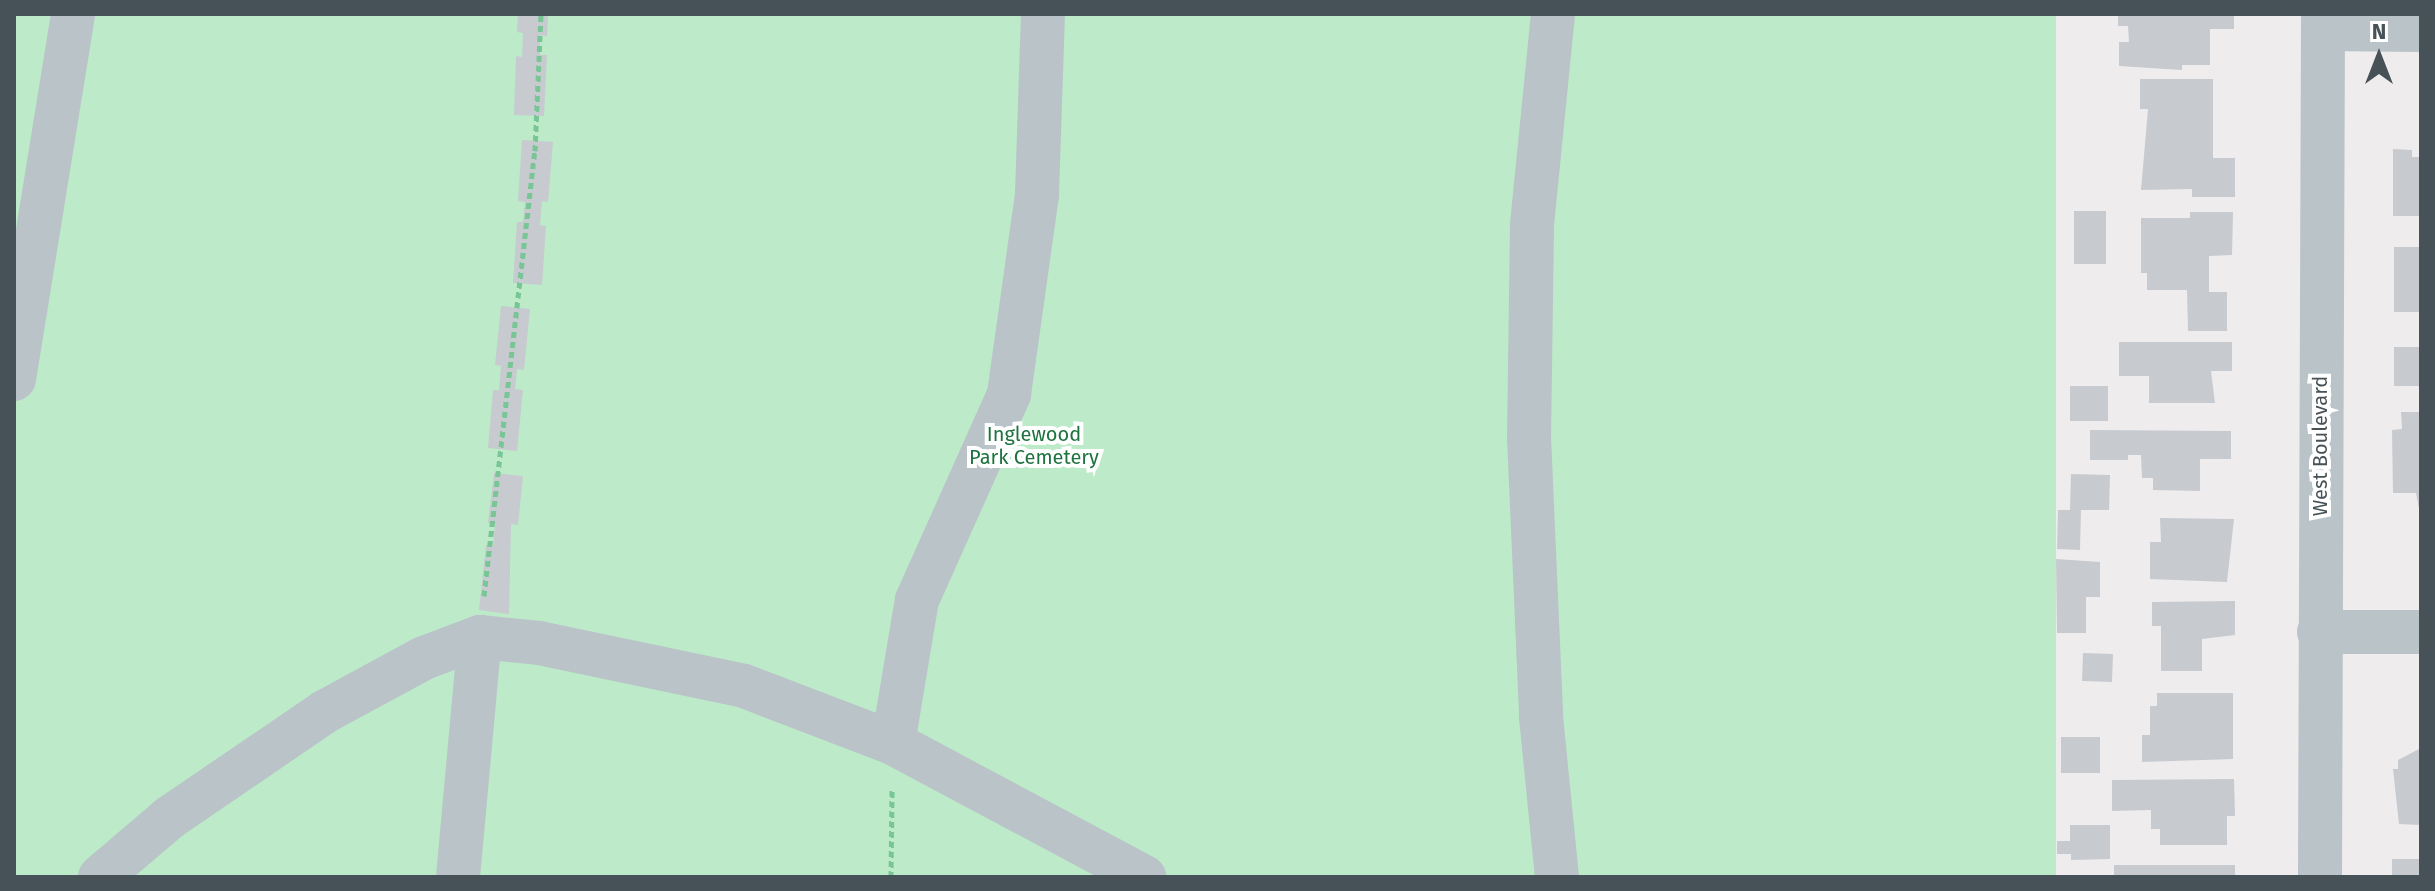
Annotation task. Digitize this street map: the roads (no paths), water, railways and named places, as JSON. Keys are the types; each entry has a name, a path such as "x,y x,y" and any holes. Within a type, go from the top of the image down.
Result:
{"street":[{"path":"14,379 73,14"},
{"path":"893,743 917,600 1009,394 1037,194 1043,14"},
{"path":"1553,14 1532,225 1529,437 1541,717 1557,877"},
{"path":"2323,22 2421,30"},
{"name":"West Boulevard","path":"2320,877 2323,22"},
{"path":"2319,632 2421,632"},
{"path":"458,877 480,637"},
{"path":"100,877 169,818 326,711 424,658 480,637 539,643 744,686 893,743 1144,877"}],"park label":[{"name":"Inglewood Park Cemetery","path":"1034,446"}]}
